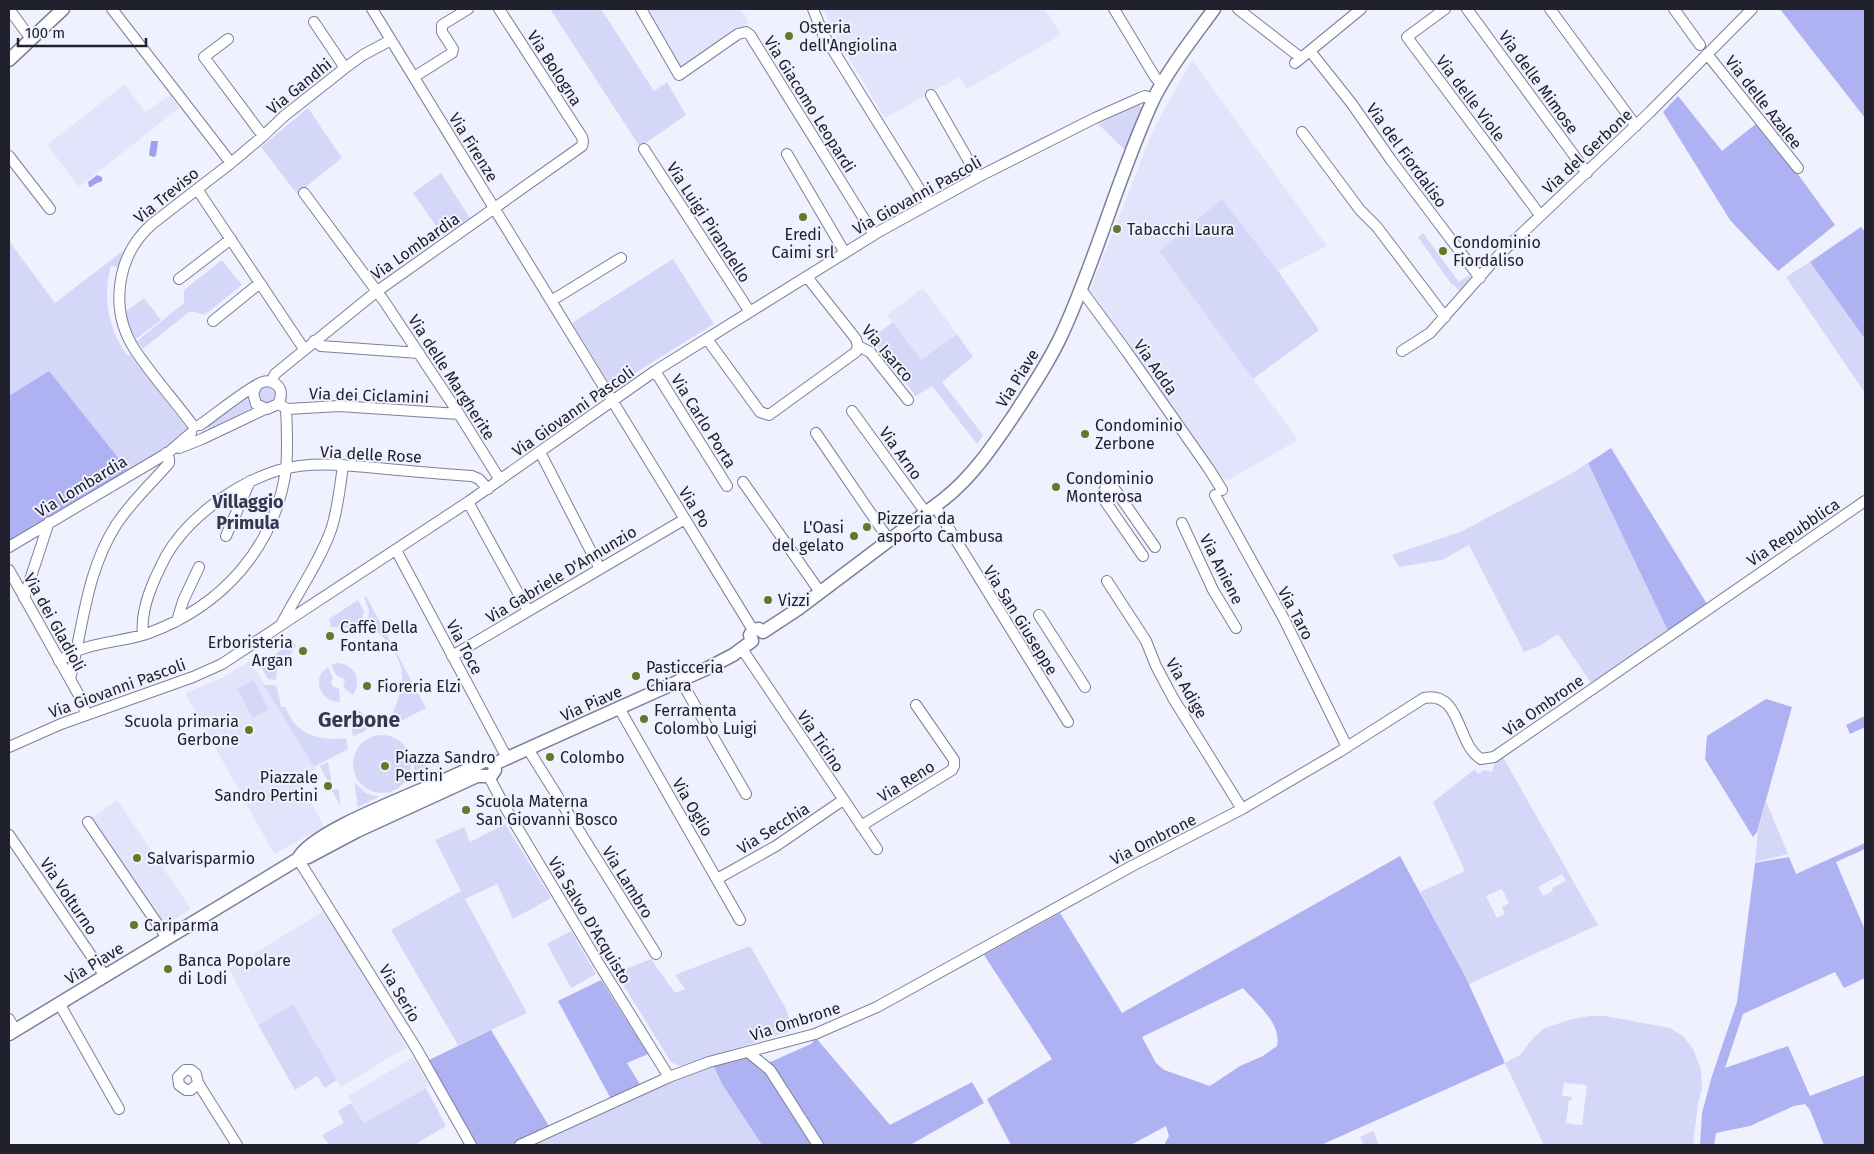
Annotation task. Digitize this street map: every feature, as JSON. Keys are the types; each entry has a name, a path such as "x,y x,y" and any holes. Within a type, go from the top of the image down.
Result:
{"street":[{"path":"9,9 31,40"},
{"path":"9,60 63,9"},
{"path":"112,9 231,163"},
{"name":"Via Firenze","path":"372,9 612,401"},
{"path":"414,77 452,53 453,49 442,32 442,26 468,9"},
{"name":"Via Bologna","path":"499,9 582,137 583,144"},
{"name":"Via Giacomo Leopardi","path":"641,9 679,75 738,34 746,32 750,35 874,235"},
{"path":"813,9 823,34 928,203"},
{"path":"1114,9 1155,77 1162,85"},
{"name":"Via Piave","path":"11,1027 59,1003 298,859 308,857 357,830 486,770 507,758 681,681 723,660 820,592 930,510 971,475 1006,427 1054,350 1154,99 1182,54 1214,9"},
{"path":"1238,9 1298,61 1361,9"},
{"name":"Via delle Viole","path":"1446,9 1407,37 1540,215"},
{"name":"Via delle Mimose","path":"1467,9 1587,173"},
{"path":"1550,9 1636,126"},
{"path":"1674,9 1700,45"},
{"name":"Via del Gerbone","path":"1402,351 1430,333 1499,255 1636,126 1752,9"},
{"path":"314,22 345,68"},
{"path":"228,39 204,57 263,136"},
{"name":"Via Gandhi","path":"231,163 283,117 345,68 363,55 392,40"},
{"name":"Via del Fiordaliso","path":"1310,51 1352,104 1391,160 1480,278"},
{"name":"Via delle Azalee","path":"1707,54 1798,168"},
{"path":"931,95 978,177"},
{"name":"Via Giovanni Pascoli","path":"9,747 55,726 210,670 282,625 488,489 656,372 874,235 928,203 1129,102 1143,97 1154,99"},
{"path":"1302,132 1360,210 1378,227 1444,317"},
{"name":"Via Lombardia","path":"9,547 167,452 195,428 257,385 265,381 271,382 275,374 304,349 376,292 580,148 583,144"},
{"name":"Via Luigi Pirandello","path":"644,149 750,312"},
{"path":"787,154 845,253"},
{"path":"9,156 50,209"},
{"name":"Via Treviso","path":"195,428 134,349 124,324 119,302 120,286 123,268 132,248 142,234 231,163"},
{"path":"197,189 304,349"},
{"name":"Via delle Margherite","path":"304,193 419,354 500,480"},
{"path":"179,279 231,239"},
{"path":"551,301 620,258"},
{"name":"Via Isarco","path":"807,277 856,339 858,346 870,352 908,400"},
{"path":"213,321 260,283"},
{"name":"Via Adda","path":"1080,288 1209,469 1218,493"},
{"path":"708,339 760,412 769,415 856,352 858,346"},
{"path":"314,341 321,346 419,354"},
{"name":"Via Carlo Porta","path":"656,372 726,486"},
{"path":"59,661 76,651 142,635 177,621 200,608 219,594 252,555 264,538 277,506 286,469 288,439 281,393 277,385 271,382"},
{"path":"257,385 253,392 254,401 259,407 265,409"},
{"name":"Via Po","path":"612,401 685,519 752,638"},
{"name":"Via Lombardia","path":"167,452 202,439 265,409 282,406"},
{"name":"Via dei Ciclamini","path":"282,406 339,406 459,414"},
{"name":"Via Arno","path":"852,411 930,510"},
{"path":"195,428 204,428 206,432 202,439"},
{"path":"816,433 889,540"},
{"path":"70,679 84,606 99,558 120,520 169,463 167,452"},
{"path":"540,452 600,569"},
{"name":"Via delle Rose","path":"142,635 142,619 146,603 163,562 175,542 185,529 203,512 219,500 250,482 286,469 320,465 343,465 472,476 480,479 488,489"},
{"path":"282,625 314,567 332,528 339,501 343,465"},
{"path":"226,536 250,482"},
{"path":"743,482 820,592"},
{"path":"1143,556 1106,500 1103,493 1105,489 1112,487 1116,490 1155,547"},
{"name":"Via Taro","path":"1218,493 1284,619 1347,746"},
{"name":"Via Repubblica","path":"1738,587 1865,501"},
{"path":"468,502 528,611"},
{"name":"Via San Giuseppe","path":"930,510 1068,722"},
{"name":"Via Gabriele D'Annunzio","path":"452,656 685,519"},
{"path":"24,598 49,522"},
{"name":"Via Aniene","path":"1182,523 1213,590 1236,628"},
{"name":"Via Toce","path":"396,550 507,758"},
{"path":"177,621 183,600 199,567"},
{"name":"Via dei Gladioli","path":"9,570 81,699 86,715"},
{"name":"Via Adige","path":"1108,581 1146,641 1173,698 1242,809"},
{"name":"Via Ombrone","path":"520,1145 669,1077 709,1062 815,1034 878,1006 1132,866 1242,809 1424,698 1433,697 1442,700 1450,708 1472,752 1476,756 1481,759 1494,758 1738,587"},
{"path":"302,589 315,603"},
{"path":"1038,616 1085,686"},
{"name":"Via Ticino","path":"752,638 843,800 877,849"},
{"path":"681,681 746,794"},
{"name":"Via Reno","path":"861,826 954,766 954,760 916,705"},
{"name":"Via Oglio","path":"619,708 740,920"},
{"name":"Via Lambro","path":"528,749 656,954"},
{"name":"Via Salvo D'Acquisto","path":"486,770 505,807 549,881 669,1077"},
{"name":"Via Secchia","path":"716,879 776,846 843,800"},
{"path":"88,822 167,938"},
{"name":"Via Volturno","path":"9,835 104,976"},
{"name":"Via Serio","path":"298,859 411,1040 471,1145"},
{"path":"59,1003 119,1109"},
{"path":"748,1052 770,1070 818,1145"},
{"path":"198,1083 237,1145"}],"shaded area":[{"path":"550,9 601,9 654,91 667,82 686,115 640,147"},
{"path":"646,9 741,9 749,22 680,68"},
{"path":"824,9 1045,9 1061,35 967,89 959,77 885,118 835,35"},
{"path":"1780,9 1865,9 1865,118"},
{"path":"1192,60 1327,246 1278,271 1222,199 1159,251 1298,440 1229,480 1223,479 1206,456 1090,290 1155,126"},
{"path":"125,84 145,112 170,95 179,108 79,187 47,145"},
{"path":"1678,96 1722,151 1757,123 1835,225 1778,271 1730,220 1663,112"},
{"path":"1139,104 1142,109 1125,150 1098,124"},
{"path":"308,108 342,158 297,194 261,147"},
{"path":"151,141 158,141 156,156 153,157 149,155"},
{"path":"441,173 470,218 443,236 413,193"},
{"path":"97,175 102,177 102,181 89,187 88,182"},
{"path":"1222,199 1278,271 1319,330 1253,379 1159,251"},
{"path":"1861,227 1865,232 1865,339 1810,262"},
{"path":"1423,233 1459,282 1469,275 1471,278 1459,291 1452,285 1418,237"},
{"path":"9,241 55,303 124,250 118,267 111,266 108,277 107,301 111,324 128,356 130,355 187,428 188,430 175,442 128,470 49,371 9,396"},
{"path":"673,259 714,324 616,385 611,386 572,323"},
{"path":"222,260 242,285 206,314 189,312 143,349 137,341 184,303 184,290"},
{"path":"1810,262 1865,339 1865,393 1786,277"},
{"path":"923,288 957,334 921,361 887,315"},
{"path":"144,298 161,320 136,339 125,312"},
{"path":"893,322 921,360 957,334 973,357 942,382 983,435 977,444 932,386 916,396 871,339"},
{"path":"49,371 128,470 9,542 9,396"},
{"path":"267,386 273,389 276,395 273,401 267,404 261,401 258,395 261,389"},
{"path":"246,397 256,410 210,431 207,425"},
{"path":"1611,448 1707,604 1668,631 1588,463"},
{"path":"1588,463 1668,631 1591,683 1558,634 1539,646 1524,652 1469,545 1442,560 1399,567 1392,555 1460,532 1569,475"},
{"path":"366,596 426,708 390,727 388,725 402,686 401,667 387,641 377,632 367,628 369,610 364,597"},
{"path":"358,600 364,611 361,623 354,623 352,628 331,627 329,619"},
{"path":"293,642 296,646 285,664 279,662 276,680 268,679 260,665"},
{"name":"Scuola primaria Gerbone","path":"250,661 316,769 300,780 324,827 274,854 185,693 222,678"},
{"path":"336,663 348,666 355,673 357,684 353,695 343,687 345,682 343,678 337,676 331,665"},
{"path":"328,667 333,678 332,686 339,689 340,702 328,698 320,689 320,678"},
{"path":"253,680 269,709 253,718 237,689"},
{"path":"264,685 274,685 277,687 281,707 285,707 300,729 319,737 346,738 348,749 314,767"},
{"path":"1766,699 1792,707 1757,832 1753,837 1705,759 1707,736"},
{"path":"359,710 375,724 362,733 353,736 349,715"},
{"path":"1865,716 1865,727 1850,734 1846,725"},
{"path":"376,735 388,735 403,743 411,758 411,770 403,785 388,793 376,793 361,785 353,770 353,758 361,743"},
{"path":"412,752 433,772 409,783 414,770"},
{"path":"1503,757 1598,925 1469,984 1420,892 1465,871 1433,802 1475,769 1478,774 1484,770 1492,772 1494,764","holes":["1562,874 1566,881 1552,888 1553,891 1543,896 1538,887","1502,889 1509,903 1502,907 1505,914 1497,918 1486,896"]},
{"path":"328,762 333,790 339,789 340,806 320,766"},
{"path":"354,782 366,793 379,797 358,807"},
{"path":"117,800 191,909 164,926 90,819"},
{"path":"1766,801 1788,854 1755,862 1758,830"},
{"path":"505,824 551,898 513,919 497,884 465,899 527,1013 458,1045 391,930 461,891 435,840 464,827 470,842"},
{"path":"1865,843 1865,849 1836,862 1865,930 1865,978 1844,988 1835,972 1743,1014 1725,1068 1788,1046 1810,1096 1865,1075 1865,1145 1824,1145 1810,1110 1805,1104 1794,1106 1750,1126 1716,1133 1714,1145 1700,1145 1702,1113 1712,1076 1737,1002 1755,863 1789,857 1796,874"},
{"path":"1400,856 1465,976 1505,1063 1321,1145 1164,1145 1169,1136 1166,1126 1131,1145 1011,1145 987,1099 1052,1059 984,955 1060,913 1122,1013","holes":["1243,988 1272,1022 1278,1038 1277,1046 1263,1056 1240,1066 1210,1086 1164,1070 1156,1063 1142,1037"]},
{"path":"325,910 407,1047 341,1087 293,1004 258,1025 229,969"},
{"path":"571,931 596,974 571,988 547,944"},
{"path":"750,946 785,1007 794,1030 680,1066 671,1062 616,973 651,959 675,993 685,989 675,975"},
{"path":"601,980 648,1054 627,1063 641,1086 611,1099 558,1001"},
{"path":"293,1004 337,1080 325,1088 317,1076 295,1090 258,1025"},
{"path":"1605,1016 1670,1028 1684,1037 1693,1049 1701,1069 1702,1089 1698,1103 1693,1145 1544,1145 1505,1063 1520,1055 1534,1037 1545,1028 1572,1019","holes":["1564,1083 1587,1085 1582,1125 1566,1123 1569,1100 1572,1100 1572,1097 1562,1096"]},
{"path":"491,1030 549,1126 511,1145 477,1145 429,1060"},
{"path":"816,1038 890,1125 972,1082 984,1103 910,1145 762,1145 722,1084 713,1065 747,1057 759,1067 811,1044"},
{"path":"413,1057 429,1086 364,1123 348,1096"},
{"path":"713,1065 722,1084 762,1145 528,1145 671,1080"},
{"path":"426,1088 446,1126 414,1145 329,1145 322,1135 344,1123 338,1111 351,1103 364,1123"},
{"path":"1373,1131 1379,1145 1364,1145 1360,1137"}],"place":[{"name":"Osteria dell'Angiolina","path":"789,36"},
{"name":"Eredi Caimi srl","path":"803,217"},
{"name":"Tabacchi Laura","path":"1117,229"},
{"name":"Condominio Fiordaliso","path":"1443,251"},
{"name":"Condominio Zerbone","path":"1085,434"},
{"name":"Condominio Monterosa","path":"1056,487"},
{"name":"Pizzeria da asporto Cambusa","path":"867,527"},
{"name":"L'Oasi del gelato","path":"854,536"},
{"name":"Vizzi","path":"768,600"},
{"name":"Caffè Della Fontana","path":"330,636"},
{"name":"Erboristeria Argan","path":"303,651"},
{"name":"Pasticceria Chiara","path":"636,676"},
{"name":"Fioreria Elzi","path":"367,686"},
{"name":"Ferramenta Colombo Luigi","path":"644,719"},
{"name":"Scuola primaria Gerbone","path":"249,730"},
{"name":"Colombo","path":"550,757"},
{"name":"Piazza Sandro Pertini","path":"385,766"},
{"name":"Piazzale Sandro Pertini","path":"328,786"},
{"name":"Scuola Materna San Giovanni Bosco","path":"466,810"},
{"name":"Salvarisparmio","path":"137,858"},
{"name":"Cariparma","path":"134,925"},
{"name":"Banca Popolare di Lodi","path":"168,969"}],"district":[{"name":"Villaggio Primula","path":"248,512"},
{"name":"Gerbone","path":"359,720"}]}
